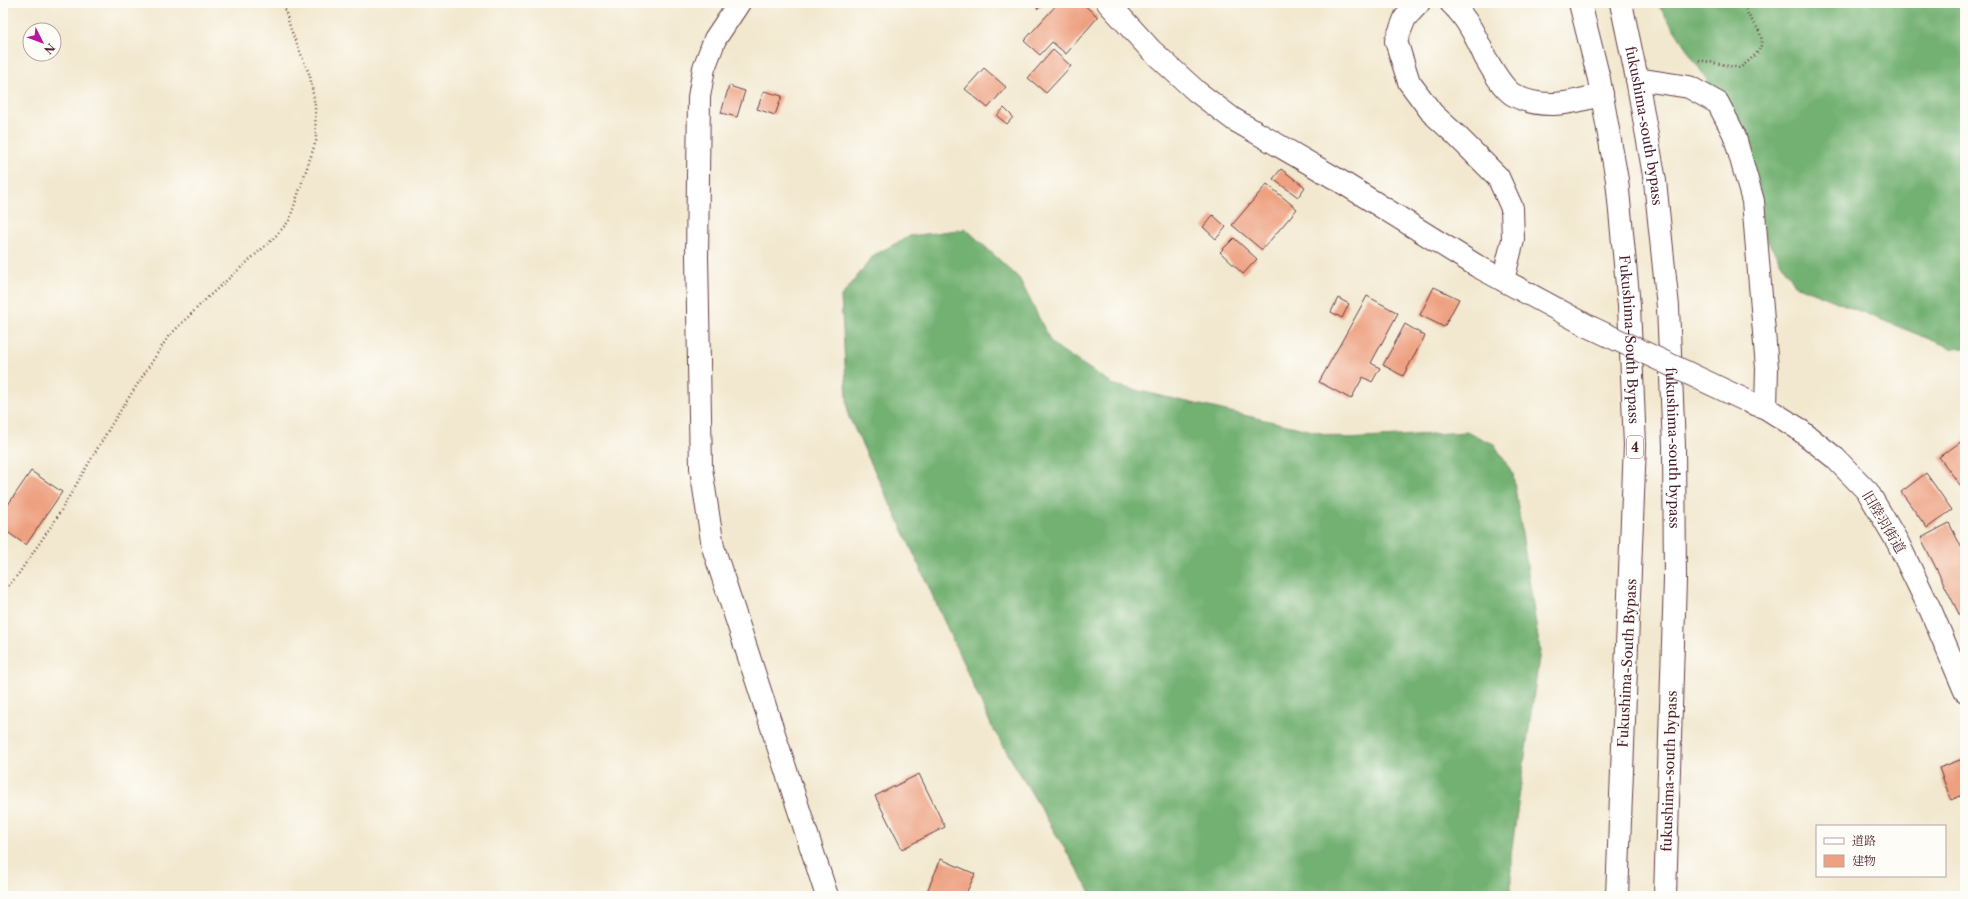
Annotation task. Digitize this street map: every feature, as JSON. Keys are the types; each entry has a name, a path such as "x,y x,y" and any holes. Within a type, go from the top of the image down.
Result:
{"main road":[{"path":"739,3 715,39 704,68 699,97 698,257 701,468 713,547 827,896"},
{"name":"旧陸羽街道","path":"1108,3 1151,50 1196,91 1233,119 1503,280 1588,326 1745,400 1766,408 1796,427 1836,458 1868,492 1898,543 1928,604 1965,691"},
{"path":"1419,3 1405,18 1396,41 1398,48 1409,82 1432,113 1498,177 1512,208 1513,240 1503,280"},
{"path":"1451,3 1462,14 1501,82 1512,94 1530,101 1549,104 1576,102 1602,94"},
{"name":"Fukushima-South Bypass","path":"1580,3 1602,94 1617,180 1626,274 1635,445 1631,582 1617,896"},
{"name":"fukushima-south bypass","path":"1621,3 1638,79 1655,181 1668,307 1674,446 1675,580 1665,896"},
{"path":"1638,79 1689,87 1718,103 1734,134 1753,201 1767,368 1766,408"}],"path":[{"path":"3,592 17,576 56,519 113,422 168,337 207,298 274,238 289,221 316,141 310,76 291,30 283,3"},
{"path":"1698,60 1740,68 1756,54 1762,42 1762,33 1745,11 1744,3"},
{"path":"1850,3 1873,3"}],"green space":[{"path":"1657,3 1965,3 1965,348 1954,349 1795,285 1765,237 1740,131"},
{"path":"966,229 1019,278 1052,344 1114,385 1347,439 1466,432 1494,444 1513,474 1540,651 1511,854 1511,896 1093,896 992,727 907,539 848,415 841,297 874,255 910,236"}],"building":[{"path":"1032,3 1044,3 1038,9"},
{"path":"1058,3 1082,3 1098,17 1066,54 1052,42 1040,55 1024,41"},
{"path":"1053,50 1071,66 1046,93 1028,78"},
{"path":"984,68 1006,87 988,108 965,89"},
{"path":"729,86 745,91 737,117 721,113"},
{"path":"764,91 782,96 775,115 757,109"},
{"path":"1004,108 1013,117 1007,124 997,116"},
{"path":"1281,169 1305,187 1298,197 1273,179"},
{"path":"1267,184 1297,209 1262,250 1232,225"},
{"path":"1213,215 1226,227 1216,239 1203,227"},
{"path":"1234,238 1257,259 1243,274 1220,252"},
{"path":"1434,287 1459,299 1444,327 1420,315"},
{"path":"1367,296 1398,313 1371,363 1380,368 1372,382 1363,377 1351,399 1319,382"},
{"path":"1338,298 1349,304 1342,318 1331,312"},
{"path":"1405,324 1425,336 1403,376 1383,365"},
{"path":"1965,439 1965,488 1963,489 1939,457"},
{"path":"31,471 62,492 26,545 3,529 3,512"},
{"path":"1926,473 1952,510 1927,528 1901,492"},
{"path":"1949,523 1965,554 1965,626 1921,538"},
{"path":"1965,758 1965,794 1951,800 1939,768"},
{"path":"919,774 945,827 902,849 875,796"},
{"path":"941,859 975,874 965,896 925,896"}]}
